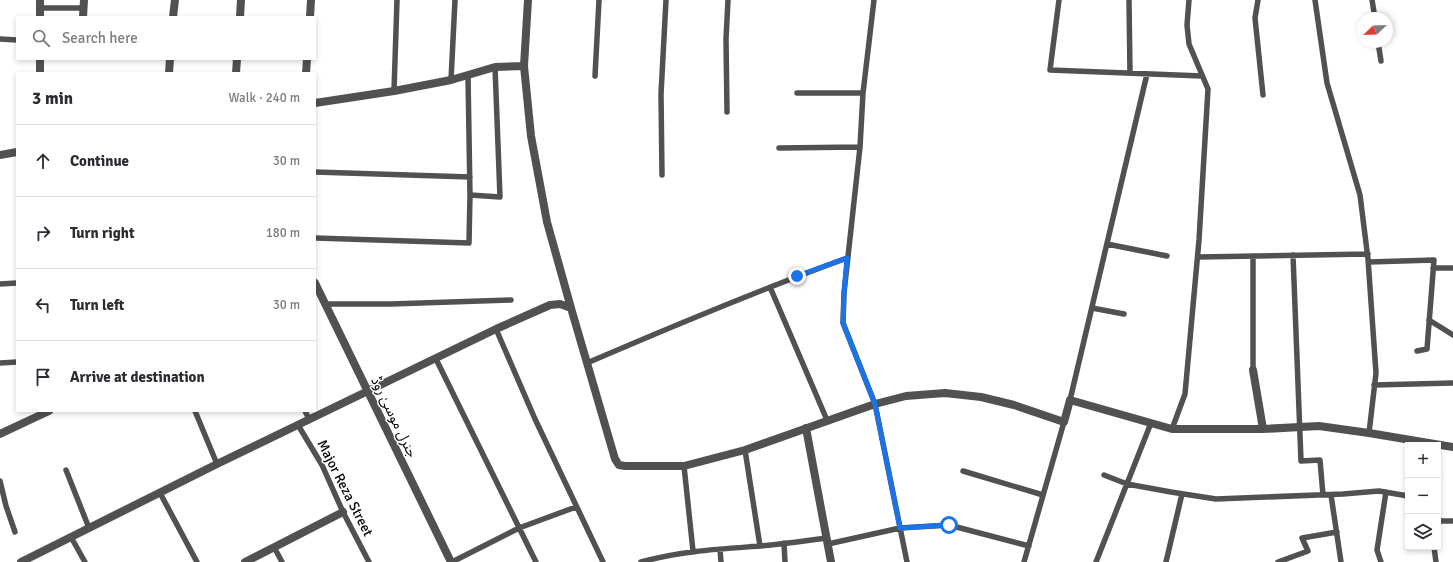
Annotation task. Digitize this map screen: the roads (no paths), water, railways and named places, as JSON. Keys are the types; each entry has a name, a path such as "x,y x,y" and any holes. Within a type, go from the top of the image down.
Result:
{"street":[{"path":"173,16 174,0"},
{"path":"240,0 240,16"},
{"path":"310,16 311,0"},
{"path":"528,0 524,66 531,136 547,222 615,459 619,465 684,466 745,450 875,404 906,396 945,393 980,397 1064,422 1070,400 1172,429 1263,429 1319,426 1420,442"},
{"path":"40,4 40,16"},
{"path":"83,16 84,4"},
{"path":"40,60 40,72"},
{"path":"169,72 170,60"},
{"path":"236,72 237,60"},
{"path":"306,72 307,60"},
{"path":"316,103 394,91 451,80 495,67 524,66"},
{"path":"0,155 16,152"},
{"name":"جنرل موسیٰ روڈ","path":"316,285 451,562"},
{"path":"21,562 217,464 496,329 550,305 560,304 571,308"},
{"path":"1253,370 1263,429"},
{"path":"0,434 47,412"},
{"path":"806,428 831,562"},
{"path":"1441,445 1453,447"},
{"path":"246,562 343,512"}],"lane":[{"path":"394,91 397,0"},
{"path":"451,80 455,0"},
{"path":"595,76 599,0"},
{"path":"662,175 661,94 666,0"},
{"path":"726,112 726,39 728,0"},
{"path":"874,0 863,93 860,147 847,258 843,323 875,404 907,562"},
{"path":"1059,0 1050,70 1202,76"},
{"path":"1129,0 1130,73"},
{"path":"1172,429 1185,394 1198,257 1208,89 1189,44 1187,25 1189,0"},
{"path":"1258,0 1255,18 1263,95"},
{"path":"1315,0 1327,83 1360,195 1369,262 1376,373 1369,433"},
{"path":"1372,0 1374,12"},
{"path":"40,4 84,4"},
{"path":"0,40 16,40"},
{"path":"1379,48 1381,61"},
{"path":"470,195 500,197 495,67"},
{"path":"1070,400 1147,74"},
{"path":"316,238 469,243 470,177 468,76"},
{"path":"796,93 863,93"},
{"path":"780,148 860,147"},
{"path":"316,172 470,177"},
{"path":"1107,244 1168,256"},
{"path":"1198,257 1368,254"},
{"path":"1252,256 1253,370"},
{"path":"1293,256 1301,461 1320,460 1323,495"},
{"path":"587,363 694,317 847,258"},
{"path":"1369,262 1434,260 1427,349 1417,351"},
{"path":"1434,268 1453,268"},
{"path":"0,284 16,283"},
{"path":"770,287 827,420"},
{"path":"326,304 391,304 511,300"},
{"path":"1092,308 1124,314"},
{"path":"1429,320 1453,335"},
{"path":"496,329 535,419 603,562"},
{"path":"436,359 536,562"},
{"path":"0,363 16,362"},
{"path":"1374,386 1453,383"},
{"path":"195,412 217,464"},
{"path":"306,412 310,419"},
{"path":"1024,562 1064,422"},
{"path":"1096,562 1151,423"},
{"name":"Major Reza Street","path":"298,425 322,465 343,512 369,562"},
{"path":"745,450 760,546"},
{"path":"684,466 693,551"},
{"path":"66,470 89,528"},
{"path":"963,471 1043,495"},
{"path":"1104,475 1127,484 1216,499 1323,495 1379,491 1405,495"},
{"path":"0,481 6,506 15,532"},
{"path":"1381,562 1377,550 1386,492"},
{"path":"160,493 197,562"},
{"path":"1166,562 1182,494"},
{"path":"1331,494 1341,562"},
{"path":"451,562 519,528 576,506"},
{"path":"1441,520 1453,521"},
{"path":"641,562 693,551 784,543 828,541 900,528 949,525 1029,546"},
{"path":"1278,562 1290,560 1308,552 1302,538 1337,532"},
{"path":"71,537 85,562"},
{"path":"784,543 785,562"},
{"path":"274,547 282,562"},
{"path":"720,549 721,562"},
{"path":"1434,550 1436,562"}]}
